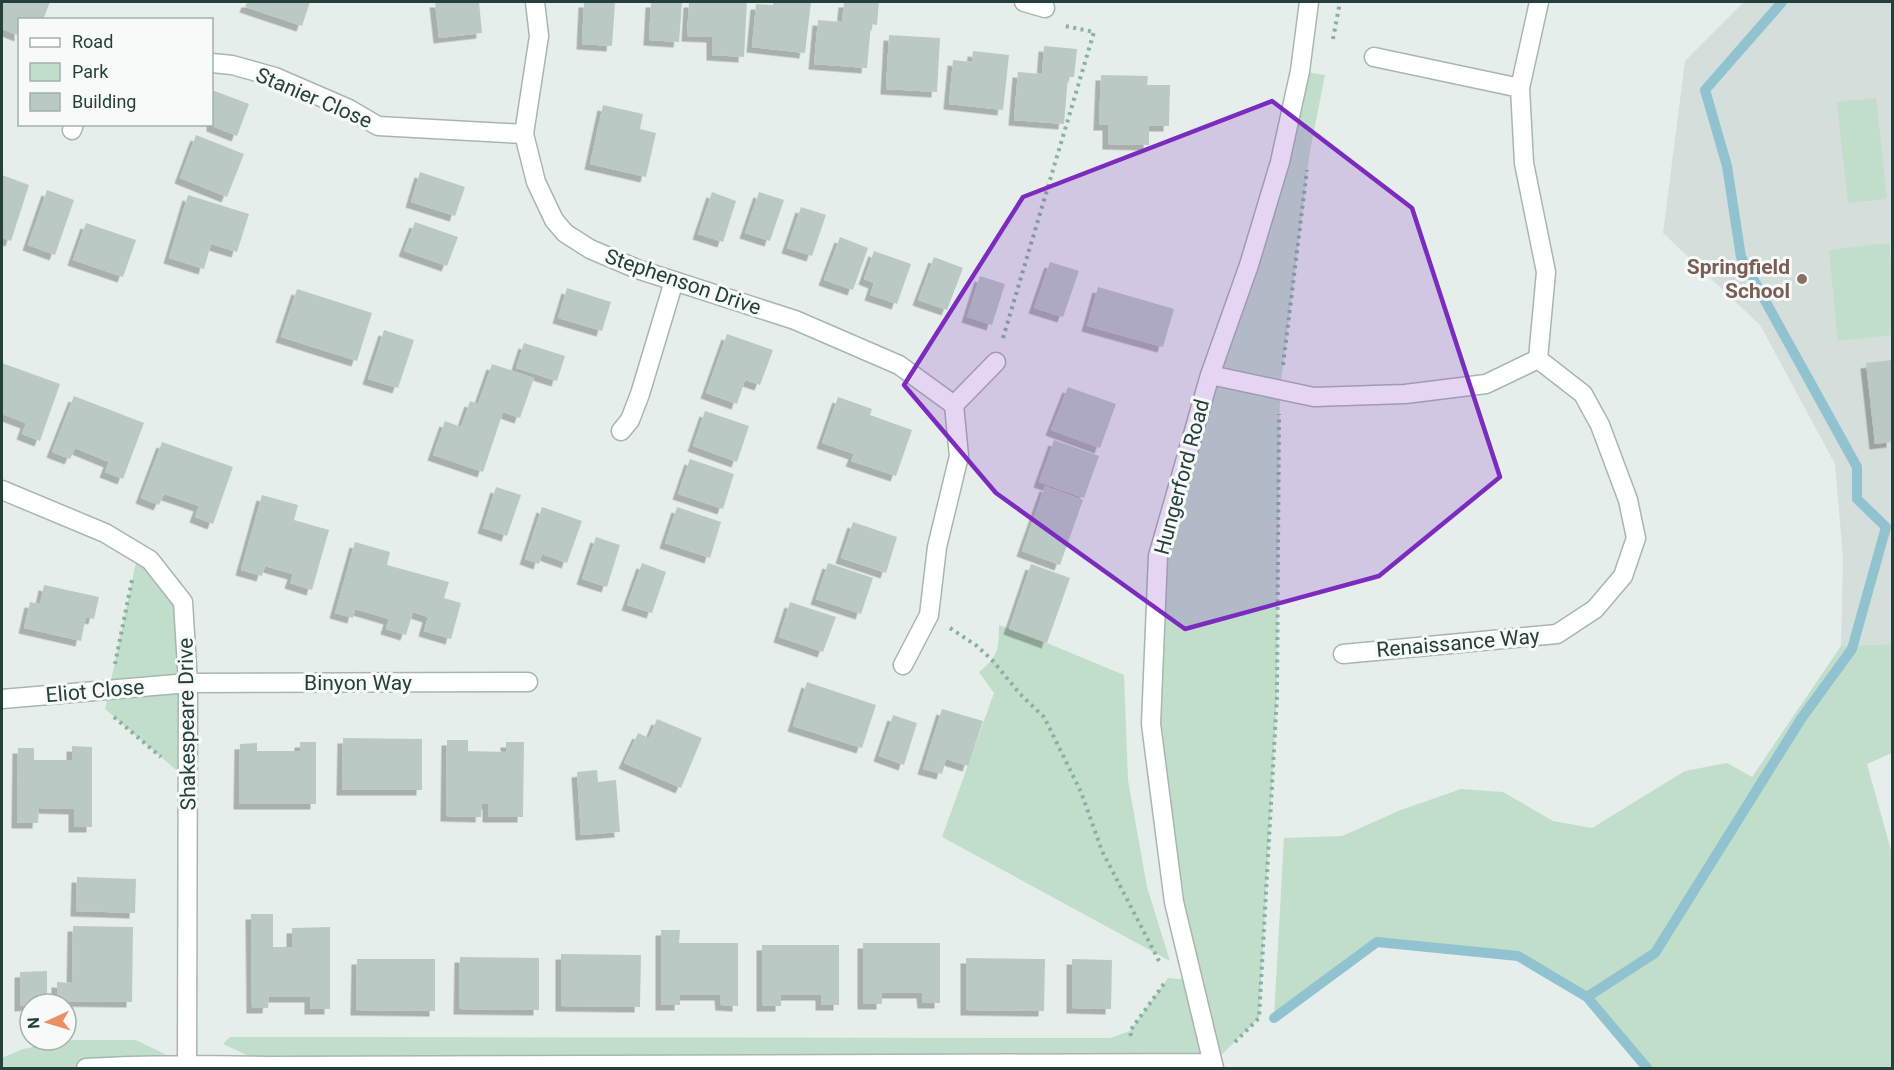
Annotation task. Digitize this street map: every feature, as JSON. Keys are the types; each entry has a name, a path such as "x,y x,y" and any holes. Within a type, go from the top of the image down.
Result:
{"street":[{"name":"Stephenson Drive","path":"536,2 539,36 524,134 536,182 554,220 565,233 590,249 637,269 795,320 899,365 954,405"},
{"path":"1024,2 1045,8"},
{"name":"Hungerford Road","path":"1214,1066 1174,902 1151,724 1158,556 1210,375 1249,265 1280,162 1300,71 1309,2"},
{"path":"1210,375 1314,397 1405,394 1486,384 1538,359 1546,272 1524,163 1520,88 1539,2"},
{"path":"1374,57 1520,88"},
{"name":"Stanier Close","path":"213,63 232,65 275,77 349,109 378,126 524,134"},
{"path":"621,431 630,420 640,394 674,281"},
{"name":"Renaissance Way","path":"1343,654 1557,634 1595,609 1623,576 1636,538 1628,500 1600,424 1583,394 1538,359"},
{"path":"903,665 929,615 937,546 958,456 954,405 996,362"},
{"name":"Shakespeare Drive","path":"2,490 105,533 150,560 183,602 188,683 187,1065"},
{"name":"Binyon Way","path":"188,683 528,682"},
{"name":"Eliot Close","path":"2,699 188,683"},
{"path":"86,1068 187,1065 270,1067 1140,1063 1214,1066"}],"path":[{"path":"996,362 1094,32 1047,22 1045,8"},
{"path":"1214,1066 1259,1018 1276,696 1280,390 1308,163"},
{"path":"929,615 985,653 1020,694 1044,717 1081,792 1102,851 1168,978"},
{"path":"1168,978 1193,980"},
{"path":"1140,1063 1130,1031 1168,978"}],"highlighted area":[{"path":"1272,101 1412,208 1500,477 1379,576 1185,629 996,493 904,385 1023,197"}],"shaded area":[{"name":"Springfield School","path":"1744,2 1892,2 1892,644 1841,646 1843,557 1835,464 1760,325 1663,233 1685,61"}],"green space":[{"path":"1300,71 1325,75 1310,151 1280,390 1277,696 1259,1018 1213,1063 274,1068 223,1044 230,1037 1110,1038 1130,1031 1168,978 1193,980 1151,724 1158,556"},
{"path":"1876,98 1887,199 1848,203 1837,102"},
{"path":"1889,243 1892,274 1892,335 1838,341 1829,250"},
{"path":"138,553 183,602 189,781 105,709"},
{"path":"999,625 1124,675 1128,780 1147,887 1170,961 942,837 994,693 979,672 994,657 999,640"},
{"path":"1892,644 1892,753 1867,764 1892,854 1892,1068 1647,1068 1587,997 1518,956 1377,942 1274,1018 1284,838 1342,836 1401,810 1461,789 1503,792 1553,821 1592,828 1685,771 1727,763 1752,777 1841,646"},
{"path":"78,1040 136,1040 191,1068 2,1068 2,1058 18,1051 78,1052"}],"building":[{"path":"2,2 50,2 44,18 18,18 18,35 2,29"},
{"path":"247,2 310,2 302,26 245,7"},
{"path":"435,2 479,2 482,33 439,38"},
{"path":"584,2 615,2 612,46 582,44"},
{"path":"651,2 682,2 679,42 649,40"},
{"path":"689,2 747,2 744,57 712,55 712,37 687,36"},
{"path":"773,2 811,2 805,53 752,47 756,4 773,5"},
{"path":"844,2 879,2 877,25 871,24 867,68 814,64 818,20 842,22"},
{"path":"889,35 940,38 937,92 886,89"},
{"path":"1044,46 1077,49 1074,77 1068,77 1064,124 1014,120 1018,72 1042,74"},
{"path":"973,51 1009,55 1003,110 949,104 953,60 972,62"},
{"path":"1101,75 1148,76 1147,85 1170,85 1169,126 1149,126 1149,145 1108,144 1108,125 1099,125"},
{"path":"213,90 249,104 237,136 212,126"},
{"path":"603,105 643,114 640,129 656,133 646,177 590,164"},
{"path":"196,135 244,154 227,197 180,178"},
{"path":"420,172 465,187 455,216 411,202"},
{"path":"2,175 29,185 11,241 2,238"},
{"path":"47,190 74,200 55,255 28,245"},
{"path":"712,192 736,201 723,242 698,234"},
{"path":"759,192 784,200 770,241 745,233"},
{"path":"188,195 249,214 237,252 211,244 204,269 169,258"},
{"path":"801,207 826,215 812,256 787,248"},
{"path":"415,222 458,237 447,266 404,251"},
{"path":"86,223 136,240 123,277 73,260"},
{"path":"840,237 868,248 853,290 824,280"},
{"path":"874,251 911,264 897,304 870,295 874,283 864,279"},
{"path":"934,257 963,268 947,310 918,300"},
{"path":"1050,262 1079,271 1063,317 1034,308"},
{"path":"980,276 1005,284 992,325 967,317"},
{"path":"1098,287 1174,309 1163,347 1087,326"},
{"path":"567,288 611,302 602,331 558,318"},
{"path":"297,289 372,313 357,361 281,337"},
{"path":"384,330 414,340 398,388 368,379"},
{"path":"727,334 773,350 760,385 745,380 737,404 706,393"},
{"path":"524,343 565,356 557,381 516,368"},
{"path":"1892,360 1892,442 1875,444 1866,363"},
{"path":"2,363 60,384 40,441 22,434 26,423 2,414"},
{"path":"492,364 534,378 520,418 503,412 483,472 433,455 445,421 461,427 470,401 478,404"},
{"path":"1068,387 1116,404 1100,448 1051,430"},
{"path":"74,396 144,423 123,479 105,472 109,462 75,448 70,459 52,452"},
{"path":"838,397 872,409 870,415 912,430 896,476 851,461 854,454 822,443"},
{"path":"705,411 749,426 737,462 693,446"},
{"path":"1054,440 1099,456 1084,498 1039,482"},
{"path":"162,442 233,467 213,524 195,517 199,506 164,494 159,505 141,498"},
{"path":"690,459 734,474 723,509 678,494"},
{"path":"1045,486 1083,500 1060,565 1022,551"},
{"path":"496,487 521,495 507,536 483,528"},
{"path":"262,495 298,505 294,520 329,530 312,590 290,583 293,574 265,566 262,576 241,570"},
{"path":"542,507 582,521 567,563 542,554 539,564 525,559"},
{"path":"677,507 721,522 710,558 665,543"},
{"path":"853,522 897,537 886,573 841,558"},
{"path":"596,537 620,545 607,587 582,579"},
{"path":"355,542 390,552 387,565 449,582 444,598 461,603 451,639 424,631 428,617 413,612 406,635 386,629 389,619 355,609 353,618 335,613"},
{"path":"642,563 666,572 652,613 627,605"},
{"path":"828,563 873,578 861,614 816,599"},
{"path":"1031,564 1070,578 1047,643 1009,629"},
{"path":"44,585 99,597 94,619 86,617 81,641 24,628 30,602 40,604"},
{"path":"790,602 836,617 823,652 779,637"},
{"path":"807,682 876,705 862,748 793,726"},
{"path":"942,709 983,721 968,766 946,759 942,774 923,769"},
{"path":"893,715 917,723 904,765 879,756"},
{"path":"657,719 702,738 681,788 624,763 638,733 649,738"},
{"path":"343,738 422,739 422,790 342,790"},
{"path":"447,740 468,740 468,751 506,752 506,742 524,742 523,817 488,817 488,804 482,804 481,817 446,816"},
{"path":"300,742 316,742 316,804 239,804 240,744 257,743 257,751 300,751"},
{"path":"72,746 92,747 92,827 74,827 74,809 39,808 38,823 17,823 18,748 34,748 34,760 72,760"},
{"path":"597,770 598,782 616,780 620,832 581,835 577,772"},
{"path":"77,877 136,879 135,913 76,911"},
{"path":"251,914 273,914 273,947 292,947 292,928 330,927 330,1009 310,1009 310,997 269,997 268,1008 252,1008"},
{"path":"73,926 133,927 132,1002 78,1001 78,992 57,992 57,982 72,983"},
{"path":"661,930 680,930 679,943 738,943 738,1006 721,1005 720,995 680,995 680,1005 661,1005"},
{"path":"863,943 940,943 940,1003 923,1003 922,993 882,993 882,1004 863,1004"},
{"path":"762,945 839,945 839,1005 821,1005 821,995 781,995 781,1006 762,1006"},
{"path":"561,954 641,955 640,1007 561,1006"},
{"path":"460,957 539,958 539,1010 459,1009"},
{"path":"966,958 1045,959 1044,1011 966,1010"},
{"path":"357,959 435,959 435,1011 356,1010"},
{"path":"1072,959 1112,960 1111,1009 1072,1008"},
{"path":"47,971 47,992 20,992 20,972"}],"waterway":[{"path":"1587,997 1655,953 1801,719 1852,649 1886,527 1857,499 1857,467 1741,257 1727,166 1705,90 1782,2"},
{"path":"1274,1018 1377,942 1518,956 1587,997 1647,1068"}],"place":[{"name":"Springfield School","path":"1802,279"}]}
